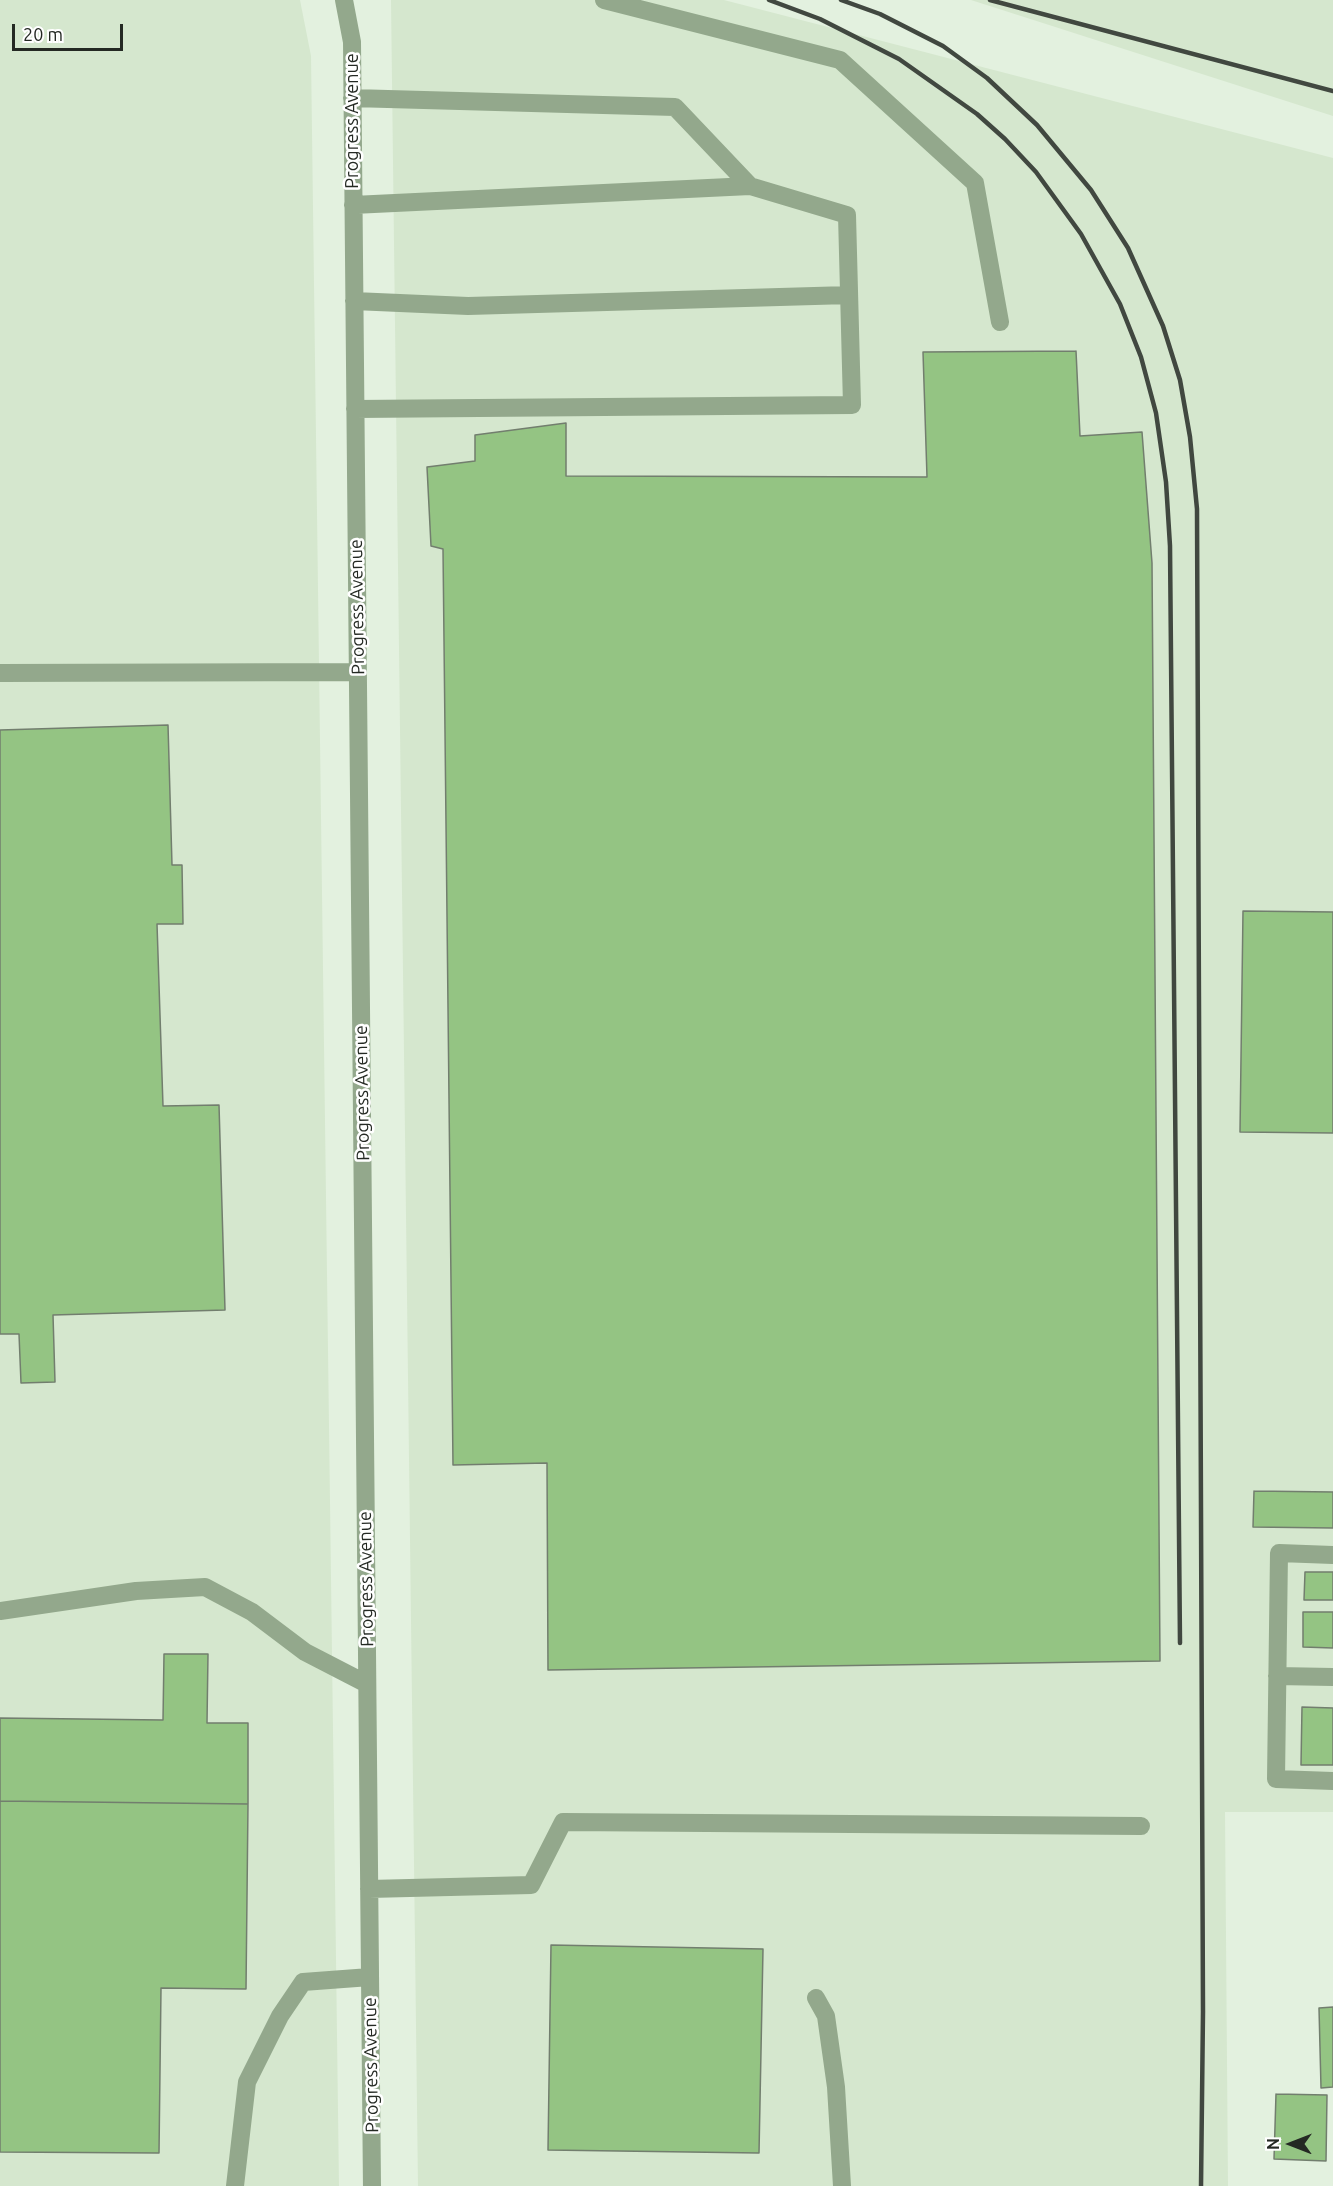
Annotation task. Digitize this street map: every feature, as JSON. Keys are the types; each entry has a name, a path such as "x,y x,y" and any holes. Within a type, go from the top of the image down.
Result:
{"street":[{"name":"Progress Avenue","path":"344,0 352,42 372,2186"},
{"path":"604,0 840,60 975,183 1000,322"},
{"path":"352,98 675,107 750,186"},
{"path":"353,205 750,186 847,215 852,405 355,409"},
{"path":"354,301 468,306 849,295"},
{"path":"0,674 358,672"},
{"path":"1333,1555 1279,1553 1276,1779 1333,1781"},
{"path":"0,1611 136,1591 205,1587 252,1612 305,1652 367,1684"},
{"path":"1277,1676 1333,1677"},
{"path":"369,1888 531,1885 563,1822 1141,1826"},
{"path":"235,2186 247,2082 280,2016 303,1982 370,1977"},
{"path":"816,1998 826,2016 836,2087 842,2186"}],"shaded area":[{"path":"0,0 300,0 311,56 339,2186 0,2186"},
{"path":"391,0 724,0 1333,158 1333,1812 1225,1812 1228,2186 418,2186"},
{"path":"971,0 1333,0 1333,116"}],"building":[{"path":"1076,351 1080,436 1142,432 1152,563 1160,1661 548,1670 547,1463 453,1465 443,549 431,546 427,467 475,461 475,435 566,423 566,476 927,477 923,352"},
{"path":"168,725 172,865 182,865 183,924 157,924 163,1106 219,1105 225,1310 53,1315 55,1382 21,1383 19,1334 0,1334 0,730"},
{"path":"1243,911 1333,912 1333,1133 1240,1132"},
{"path":"1254,1491 1333,1492 1333,1528 1253,1527"},
{"path":"1305,1572 1333,1572 1333,1600 1304,1600"},
{"path":"1303,1612 1333,1612 1333,1648 1303,1647"},
{"path":"164,1654 208,1654 207,1723 248,1723 248,1804 0,1801 0,1718 163,1720"},
{"path":"1302,1707 1333,1708 1333,1765 1301,1765"},
{"path":"0,1801 248,1804 246,1989 161,1988 159,2153 0,2152"},
{"path":"551,1945 763,1949 759,2153 548,2150"},
{"path":"1333,2007 1333,2087 1321,2088 1319,2008"},
{"path":"1276,2094 1327,2095 1326,2161 1274,2159"}],"railway":[{"path":"769,0 820,19 899,59 977,114 1005,139 1036,172 1081,234 1120,304 1141,357 1156,413 1166,482 1170,546 1180,1643"},
{"path":"841,0 880,14 943,46 987,78 1037,125 1091,190 1128,248 1163,326 1180,380 1190,437 1197,509 1203,2011 1201,2186"},
{"path":"990,0 1333,91"}]}
